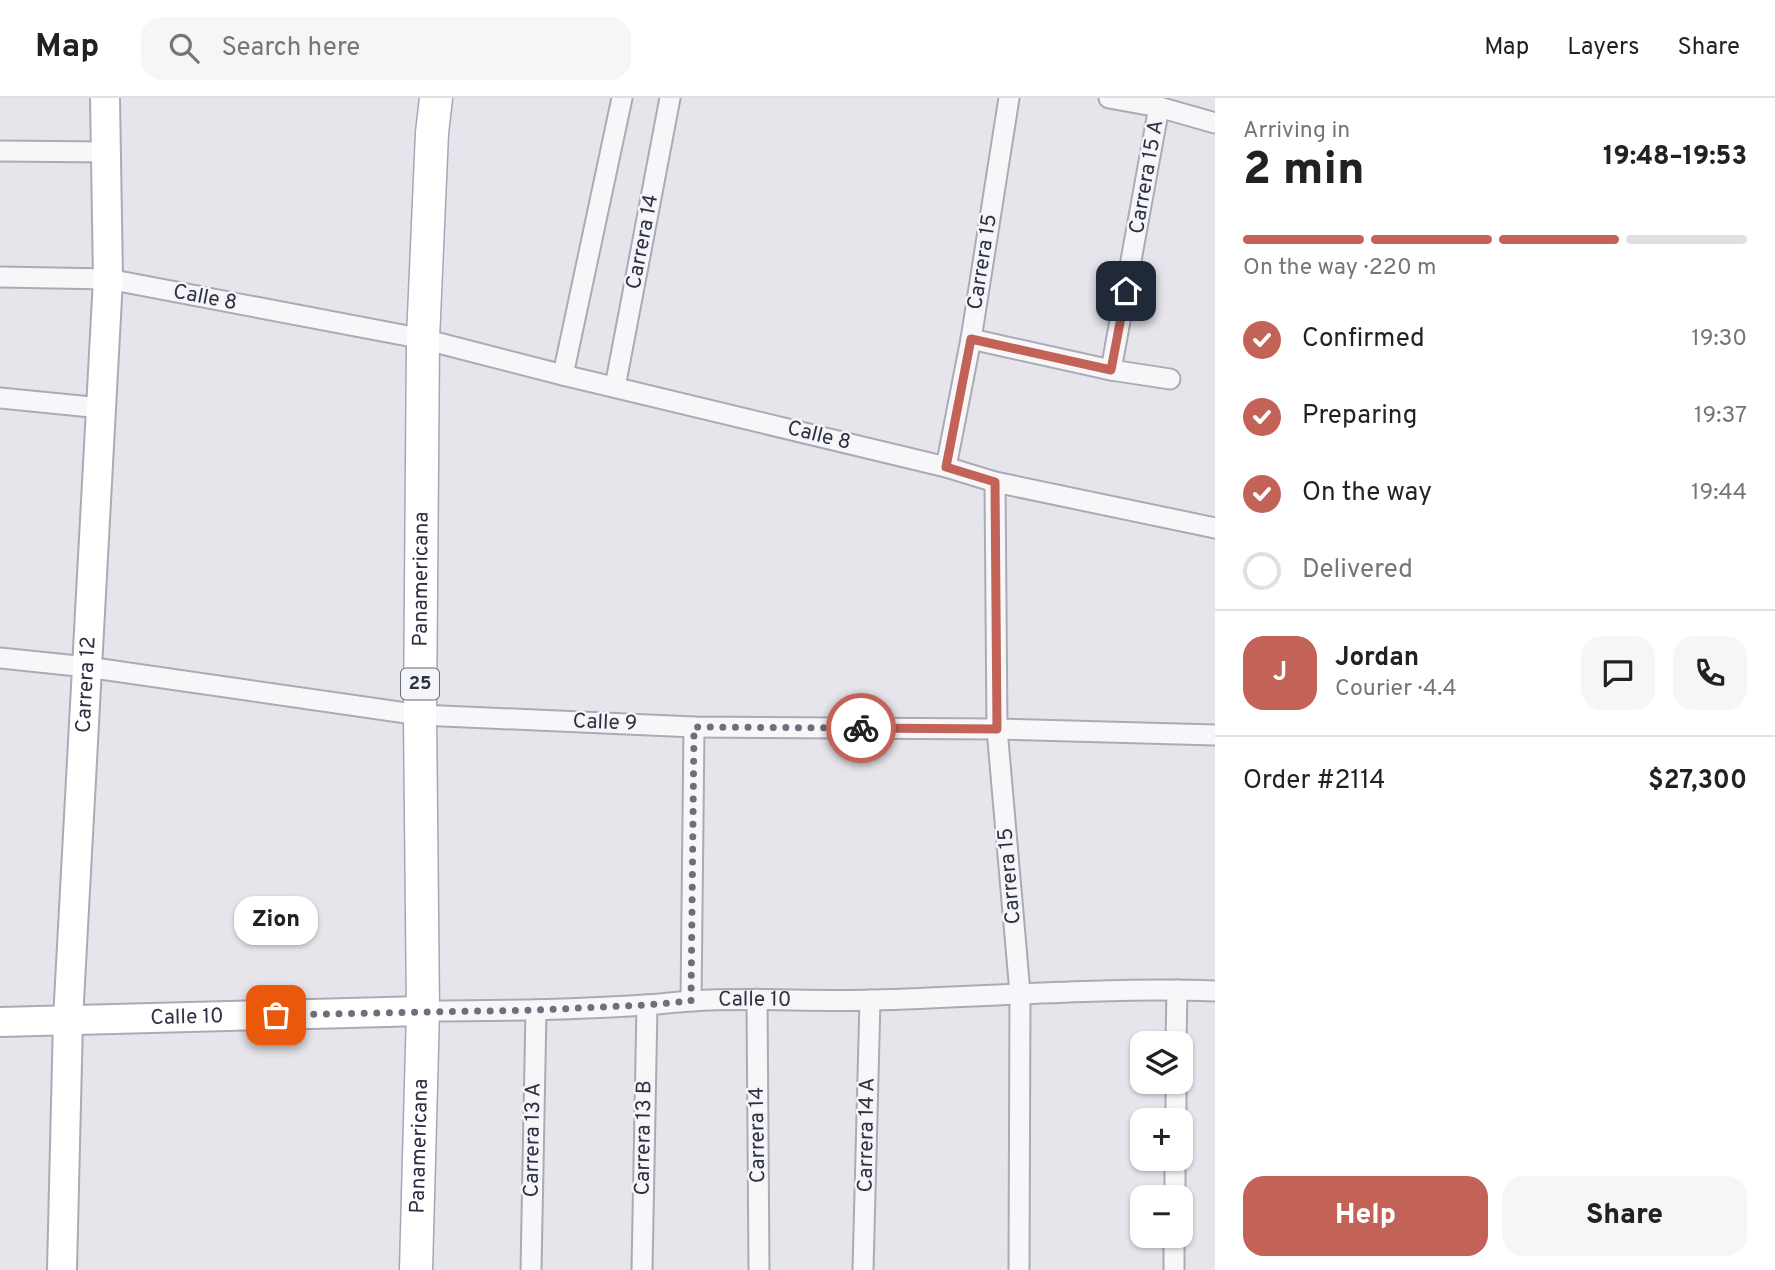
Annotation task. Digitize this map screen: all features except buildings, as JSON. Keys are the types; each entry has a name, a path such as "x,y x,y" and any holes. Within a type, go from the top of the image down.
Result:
{"main road":[{"name":"Panamericana","path":"416,1270 411,714 420,98"},
{"name":"Panamericana","path":"416,337 436,98"},
{"name":"Panamericana","path":"400,1270 414,1012"}],"street":[{"name":"Carrera 12","path":"62,1270 68,1020 108,279 105,98"},
{"path":"563,375 622,98"},
{"name":"Carrera 14","path":"615,387 670,98"},
{"name":"Carrera 15","path":"946,467 971,339 1009,98"},
{"path":"1109,98 1159,107 1215,122"},
{"name":"Carrera 15 A","path":"1111,370 1159,107"},
{"path":"0,151 106,152"},
{"name":"Calle 8","path":"0,277 108,279 416,337 946,467 995,482 1215,527"},
{"path":"971,339 1111,370 1170,379"},
{"path":"0,398 101,408"},
{"name":"Carrera 15","path":"995,482 997,729 1020,993 1020,1270"},
{"name":"Calle 9","path":"0,657 411,714 694,727 997,729 1215,735"},
{"path":"691,1001 694,727"},
{"path":"1176,1031 1177,989"},
{"name":"Calle 10","path":"0,1022 536,1010 757,999 870,1000 1020,993 1177,989 1215,991"},
{"name":"Carrera 14","path":"757,999 759,1270"},
{"name":"Carrera 14 A","path":"863,1270 870,1000"},
{"name":"Carrera 13 B","path":"642,1270 646,1005"},
{"name":"Carrera 13 A","path":"531,1270 536,1010"},
{"path":"1174,1248 1174,1270"}],"way so far":[{"path":"276,1015 536,1010 691,1001 694,727 861,728"}],"place":[{"name":"Zion","path":"276,1015"}],"route":[{"path":"861,728 997,729 995,482 946,467 971,339 1111,370 1126,291"}]}
